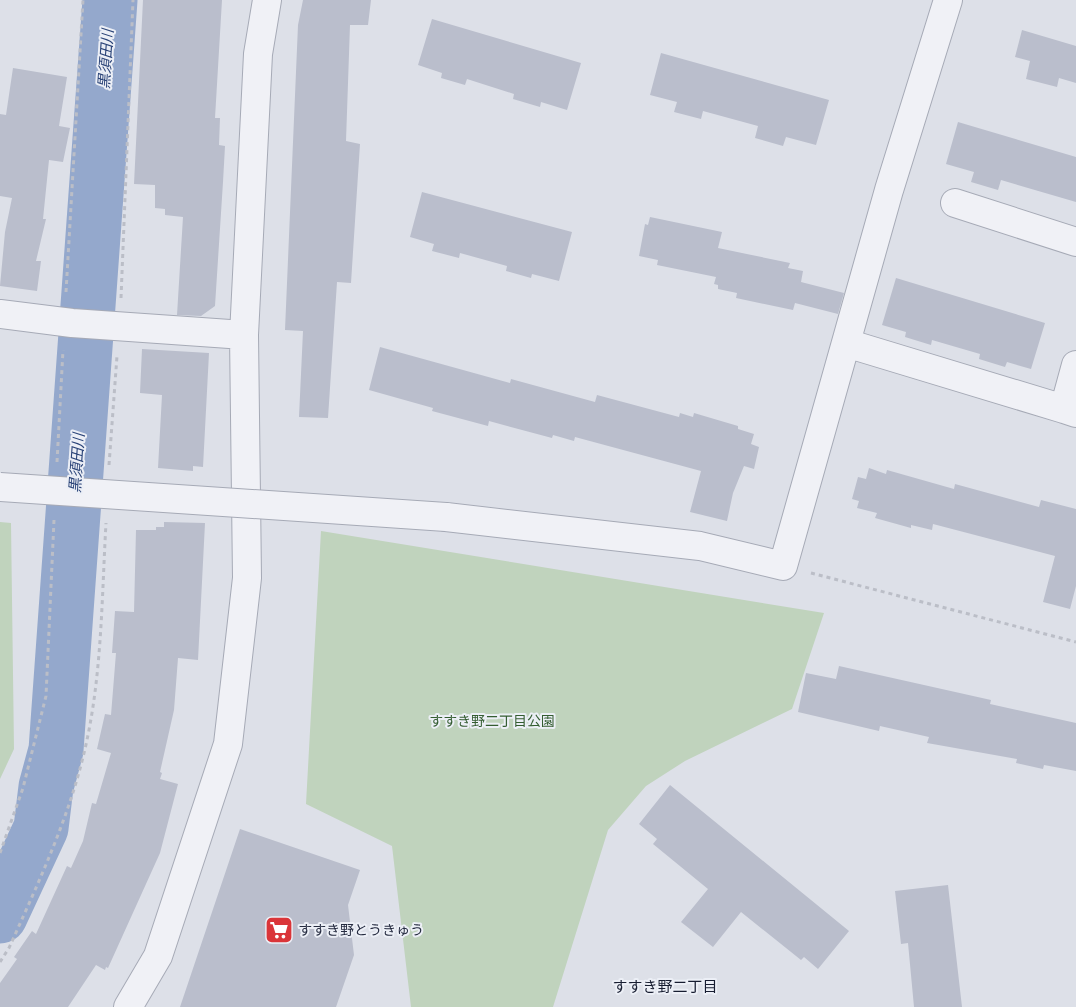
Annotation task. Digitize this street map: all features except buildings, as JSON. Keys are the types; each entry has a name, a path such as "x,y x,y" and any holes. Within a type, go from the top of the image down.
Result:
{"street":[{"path":"128,1007 158,956 228,744 247,578 244,335 258,54 267,0"},
{"path":"0,487 446,517 700,546 783,566 889,190 948,0"},
{"path":"955,203 1076,242"},
{"path":"0,314 68,322 244,335"},
{"path":"846,343 1070,411 1076,365"}],"path":[{"path":"56,471 68,322 83,0"},
{"path":"0,853 23,788 46,696 54,510"},
{"path":"783,566 1076,642"}],"green space":[{"path":"0,522 11,523 14,749 0,779"},
{"name":"すすき野二丁目公園","path":"321,531 824,613 792,709 685,761 646,786 608,830 553,1007 411,1007 392,846 306,804"}],"waterway":[{"name":"黒須田川","path":"0,916 41,828 46,787 56,750 110,0"}],"place":[{"name":"すすき野とうきゅう","path":"279,930"}],"district":[{"name":"すすき野二丁目","path":"665,987"}]}
